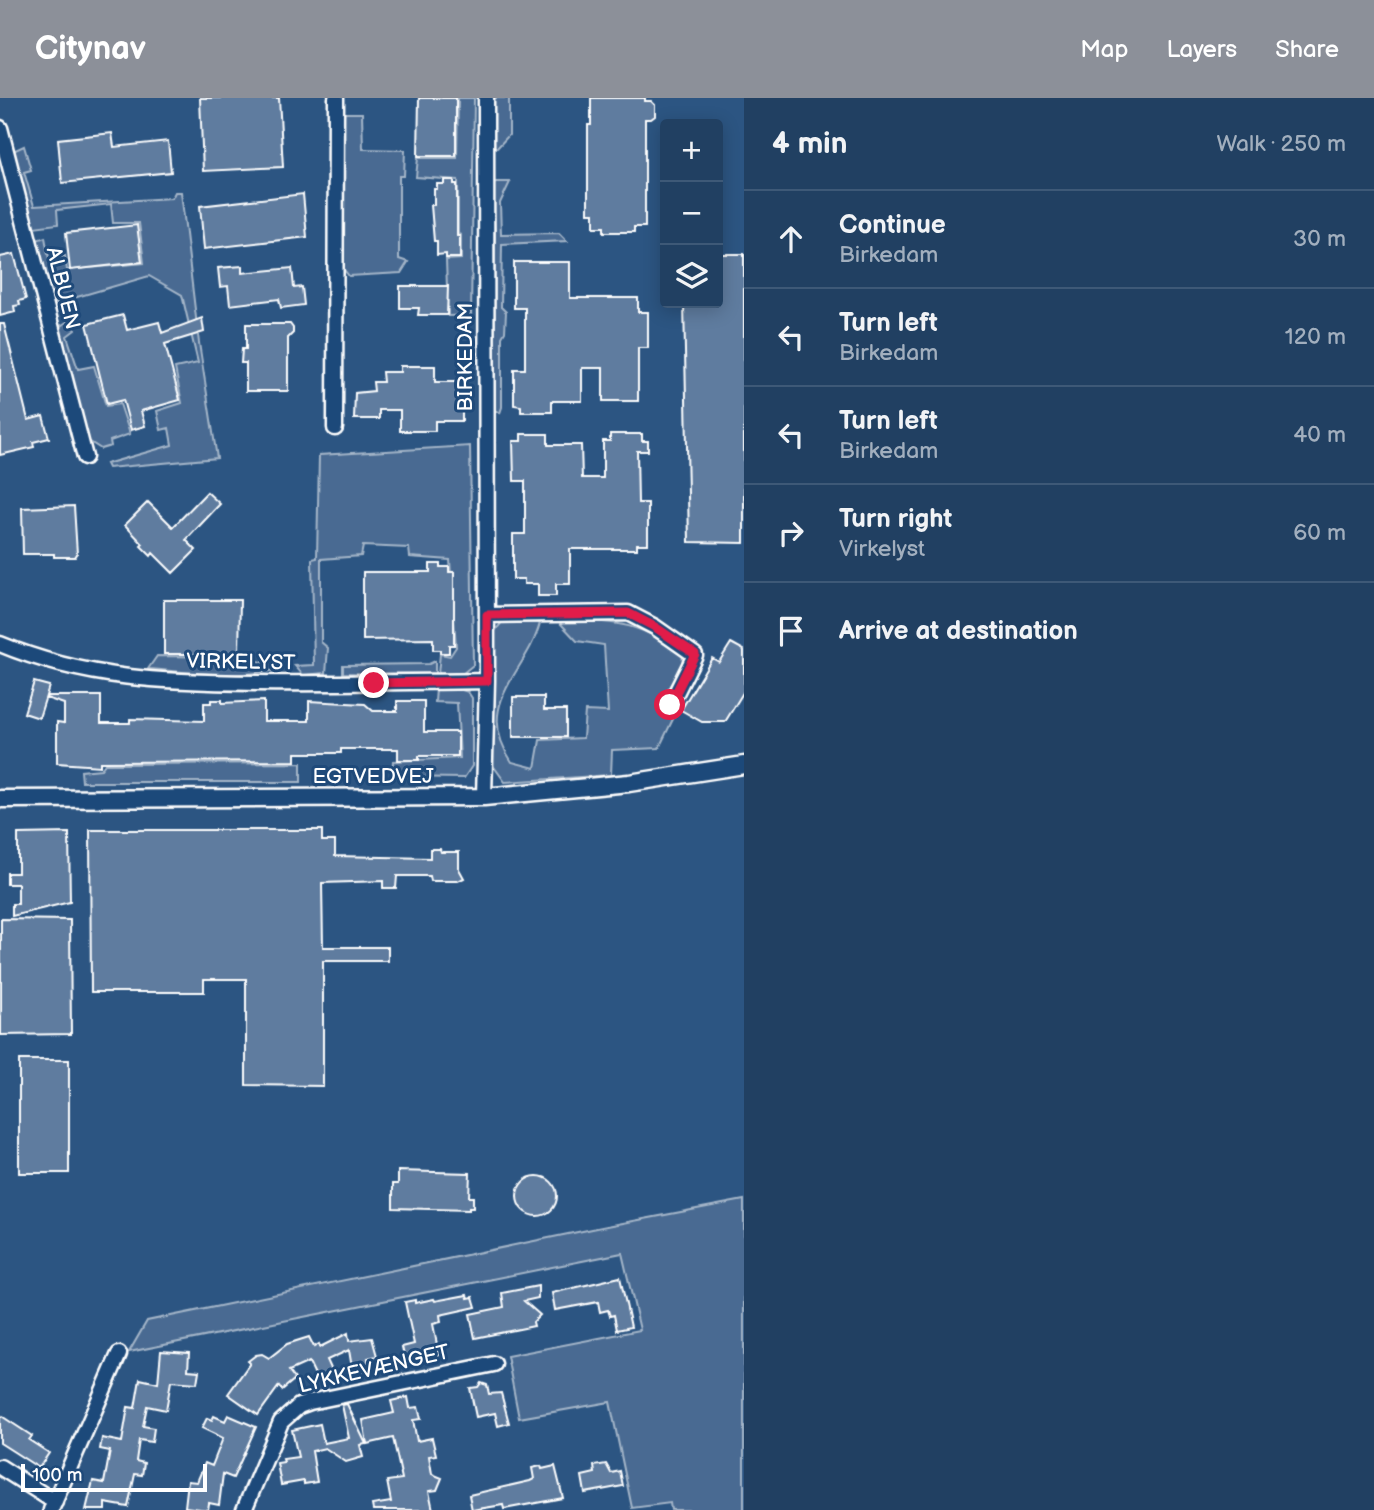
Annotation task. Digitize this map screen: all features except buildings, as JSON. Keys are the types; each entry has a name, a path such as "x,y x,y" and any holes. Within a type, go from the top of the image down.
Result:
{"street":[{"path":"335,428 336,98"},
{"name":"BIRKEDAM","path":"484,797 487,681 485,98"},
{"name":"ALBUEN","path":"0,128 85,457"},
{"path":"487,615 628,613 655,627 695,654 670,705"},
{"name":"VIRKELYST","path":"0,644 73,668 164,682 285,684 487,681"},
{"name":"EGTVEDVEJ","path":"0,799 484,797 629,783 744,765"},
{"path":"0,1467 53,1506 118,1354"},
{"name":"LYKKEVÆNGET","path":"244,1510 281,1422 299,1406 494,1364"}],"shaded area":[{"path":"458,98 474,98 471,315 448,316 446,260 461,259 458,180 416,177 418,158 457,158"},
{"path":"494,98 509,98 509,135 497,148 493,146"},
{"path":"362,113 363,149 405,150 404,176 399,176 399,259 408,262 401,273 349,276 341,266 341,144 342,114"},
{"path":"24,146 31,170 24,172 34,206 172,198 175,192 181,192 199,343 217,458 108,468 106,464 172,445 169,428 161,430 157,411 182,403 175,368 198,363 182,295 149,276 53,304 37,240 45,237 49,259 65,256 67,270 144,263 139,223 113,223 111,204 57,210 58,224 34,227 13,151"},
{"path":"496,182 510,182 500,203 501,234 559,233 567,241 502,244 501,307 506,312 505,332 502,337 500,413 493,409 493,186"},
{"path":"70,320 75,330 67,336 78,369 94,366 106,406 120,404 130,434 110,441 111,446 101,449 87,440 59,327"},
{"path":"470,446 473,665 462,674 438,674 440,654 450,656 456,647 450,560 410,557 409,548 363,546 361,556 321,559 321,642 328,648 326,673 303,675 295,666 314,665 312,559 317,558 319,455"},
{"path":"566,620 615,623 641,630 683,656 681,668 658,705 674,717 659,748 612,750 611,775 505,782 492,764 494,632 503,621 540,623 500,705 498,722 501,741 512,762 535,768 540,740 583,738 585,711 608,712 604,645 577,641 561,624"},
{"path":"157,656 236,657 273,664 275,670 228,674 148,669"},
{"path":"435,661 435,674 343,673 343,665 429,664"},
{"path":"436,688 459,689 468,692 472,698 472,766 464,778 392,777 393,761 460,758 457,703 435,702"},
{"path":"301,763 301,782 82,782 81,771 101,769 105,764"},
{"path":"744,1200 744,1510 671,1510 670,1503 632,1508 610,1402 519,1418 507,1356 640,1330 622,1253 129,1352 147,1321"}],"route":[{"path":"374,683 487,681 487,615 628,613 655,627 695,654 670,705"}]}
